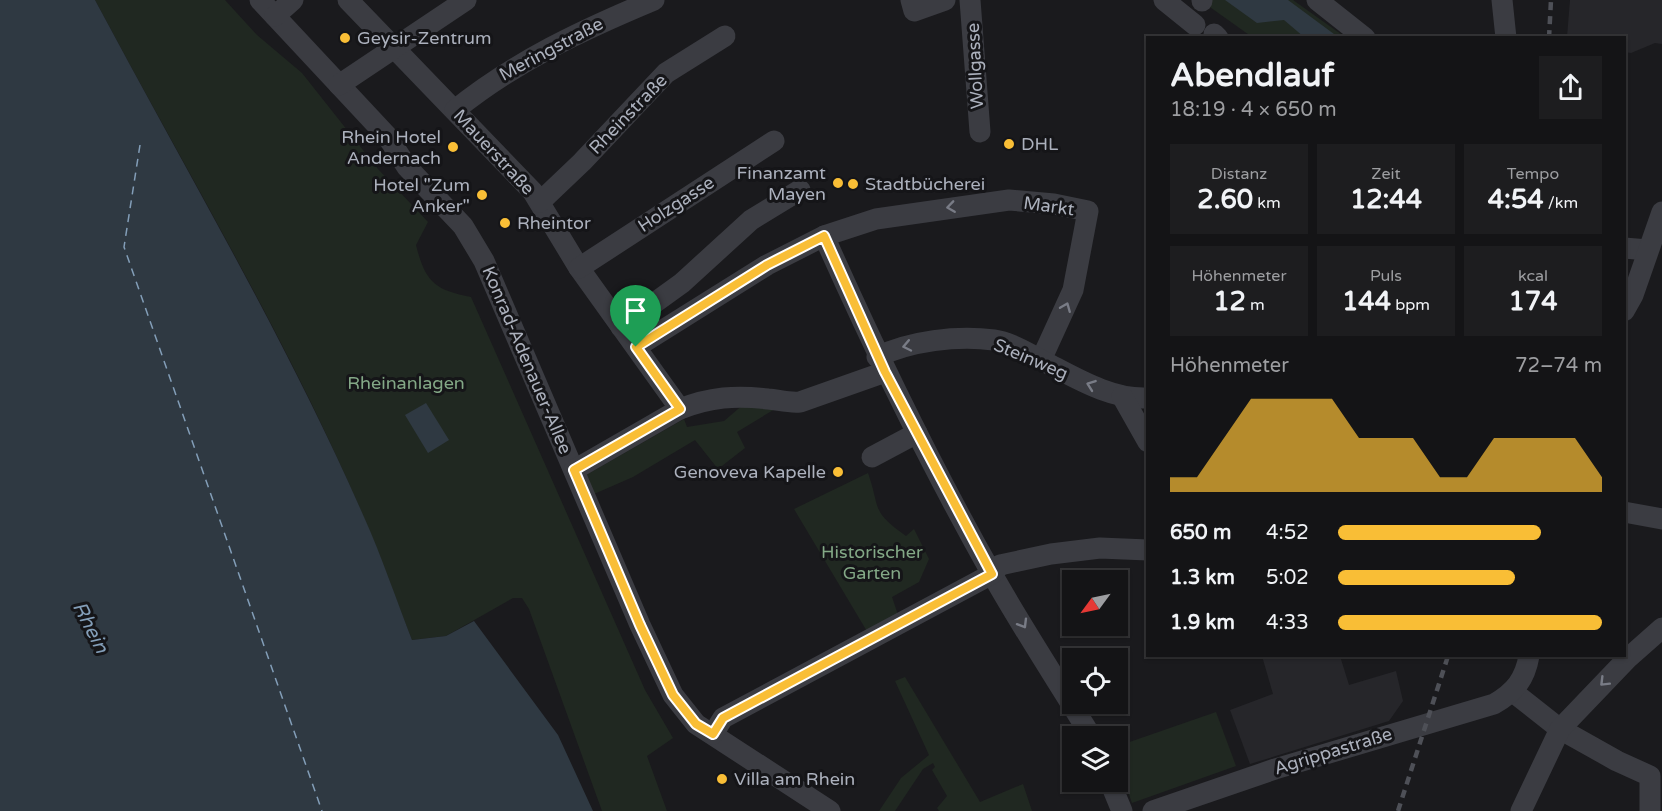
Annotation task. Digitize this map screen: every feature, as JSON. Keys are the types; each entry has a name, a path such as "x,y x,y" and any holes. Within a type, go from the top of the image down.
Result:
{"street":[{"name":"Konrad-Adenauer-Allee","path":"260,0 387,136 407,168 449,210 474,244 484,261 640,625 673,695 696,724 830,811"},
{"path":"275,16 293,0"},
{"name":"Mauerstraße","path":"348,0 540,201 579,268 680,409"},
{"path":"339,85 466,0"},
{"name":"Meringstraße","path":"455,110 492,81 522,62 579,32 654,0"},
{"path":"913,6 945,0"},
{"name":"Wollgasse","path":"970,0 975,36 980,132"},
{"path":"1317,0 1362,36"},
{"path":"1502,0 1506,36"},
{"name":"Rheinstraße","path":"540,201 582,162 666,74 680,62 725,36"},
{"name":"Holzgasse","path":"579,268 774,141"},
{"path":"621,327 682,283 751,220 800,190"},
{"name":"Markt","path":"636,347 767,265 824,236 876,219 1009,200 1054,204 1088,211 1073,290 1041,360"},
{"path":"1626,307 1633,295 1662,212"},
{"path":"824,236 881,365 992,574 1085,726"},
{"path":"1626,248 1648,250"},
{"name":"Steinweg","path":"574,470 680,409 724,396 770,399 786,403 800,402 881,365 907,346 939,341 996,340 1078,380 1122,396 1146,399"},
{"path":"1122,396 1146,438"},
{"path":"872,457 917,433"},
{"path":"1626,512 1662,519"},
{"path":"713,734 723,718 992,574 1000,565 1051,554 1100,548 1146,550"},
{"path":"1521,811 1560,729 1627,659 1662,628"},
{"path":"1528,657 1521,682 1513,692 1560,729 1617,761 1650,776 1650,811"},
{"name":"Agrippastraße","path":"1153,811 1275,768 1494,704 1513,692"},
{"path":"1114,792 1122,811"}],"shaded area":[{"path":"1570,0 1662,0 1662,44 1655,43 1631,53 1626,52 1626,36 1567,36"},
{"path":"1262,657 1340,657 1349,685 1396,671 1403,701 1389,721 1250,764 1230,710 1273,694"}],"green space":[{"name":"Rheinanlagen","path":"95,0 225,0 257,35 302,73 378,169 428,222 416,245 423,267 433,282 440,287 471,297 645,690 673,738 647,756 667,811 602,811 529,609 522,598 513,598 446,636 412,640 371,533 303,386 235,256"},
{"path":"1200,0 1293,0 1344,36 1251,36"},
{"path":"751,398 775,409 737,432 745,448 718,469 695,440 633,477 594,494 586,475 684,419 687,427 724,421"},
{"name":"Historischer Garten","path":"868,473 878,509 906,536 914,529 929,559 919,582 892,597 898,615 868,633 794,509"},
{"path":"905,677 980,802 1023,784 1032,811 939,811 937,808 947,796 932,770 935,767 933,763 923,769 895,811 879,811 901,778 929,755 895,681"},
{"path":"1216,712 1236,766 1132,803 1128,792 1128,743"}],"water":[{"name":"Rhein","path":"0,0 95,0 302,385 371,532 412,640 446,636 474,621 558,735 593,811 0,811"},
{"path":"1225,0 1288,0 1337,36 1303,36 1284,20 1257,23"},
{"path":"426,403 449,440 428,453 405,415"}],"ferry route":[{"path":"140,145 124,247 322,811"}],"railway":[{"path":"1549,36 1551,0"},
{"path":"1398,811 1448,657"}],"place":[{"name":"Geysir-Zentrum","path":"345,38"},
{"name":"DHL","path":"1009,144"},
{"name":"Rhein Hotel Andernach","path":"453,147"},
{"name":"Finanzamt Mayen","path":"838,183"},
{"name":"Stadtbücherei","path":"853,184"},
{"name":"Hotel \"Zum Anker\"","path":"482,195"},
{"name":"Rheintor","path":"505,223"},
{"name":"Genoveva Kapelle","path":"838,472"},
{"name":"Villa am Rhein","path":"722,779"}],"route":[{"path":"824,236 877,357 992,574 723,718 713,734 696,724 673,695 640,625 574,470 680,409 636,347 767,265 824,236"}]}
